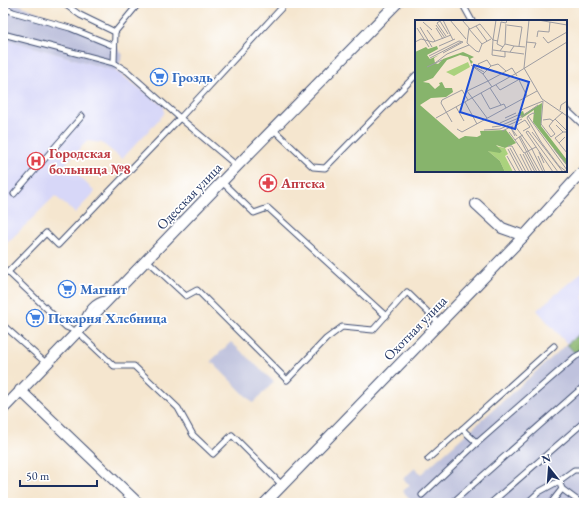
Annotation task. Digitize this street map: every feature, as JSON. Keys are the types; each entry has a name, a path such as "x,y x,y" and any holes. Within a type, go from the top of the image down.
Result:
{"street":[{"name":"Одесская улица","path":"3,409 236,166 274,130 397,3"},
{"name":"Охотная улица","path":"265,503 524,236 584,170"},
{"path":"476,204 502,228 524,236"},
{"path":"20,390 138,503"}],"lane":[{"path":"63,3 80,15 115,32"},
{"path":"114,63 115,32 139,3"},
{"path":"282,485 232,436 213,454 193,435 178,408 134,366 114,366 78,332 66,327 8,272 46,233 58,246 180,118 286,3"},
{"path":"462,3 471,20"},
{"path":"3,7 12,12 70,28 114,46"},
{"path":"3,34 114,63 127,70 236,166"},
{"path":"274,130 313,167 325,168 415,76"},
{"path":"567,110 584,126"},
{"path":"14,194 82,116"},
{"path":"222,182 254,213 268,208 386,316"},
{"path":"147,260 186,296 197,290 287,380 326,339 342,327 373,330 407,292 439,323"},
{"path":"3,325 47,364"},
{"path":"428,460 554,346"},
{"path":"422,495 476,443 575,357 584,352"},
{"path":"452,503 584,386"},
{"path":"491,503 584,422"},
{"path":"462,429 476,443"},
{"path":"527,503 539,492 559,481 574,470 583,470"},
{"path":"559,481 562,489 582,503"},
{"path":"551,503 562,489"}],"shaded area":[{"path":"3,3 15,3 112,42 123,55 116,71 3,38"},
{"name":"Городская больница №8","path":"3,38 116,71 164,106 164,114 122,159 102,143 87,141 66,163 95,192 75,213 55,196 3,247"},
{"path":"584,270 584,331 567,344 537,310"},
{"path":"231,342 274,382 253,403 211,361"},
{"path":"567,344 574,352 584,351 584,503 413,503 403,491 410,485 403,479 415,468 421,474"}],"green space":[{"path":"584,331 584,351 574,352 567,344"}],"place":[{"name":"Гроздь","path":"159,77"},
{"name":"Городская больница №8","path":"36,161"},
{"name":"Аптека","path":"268,183"},
{"name":"Магнит","path":"67,289"},
{"name":"Пекарня Хлебница","path":"35,318"}]}
